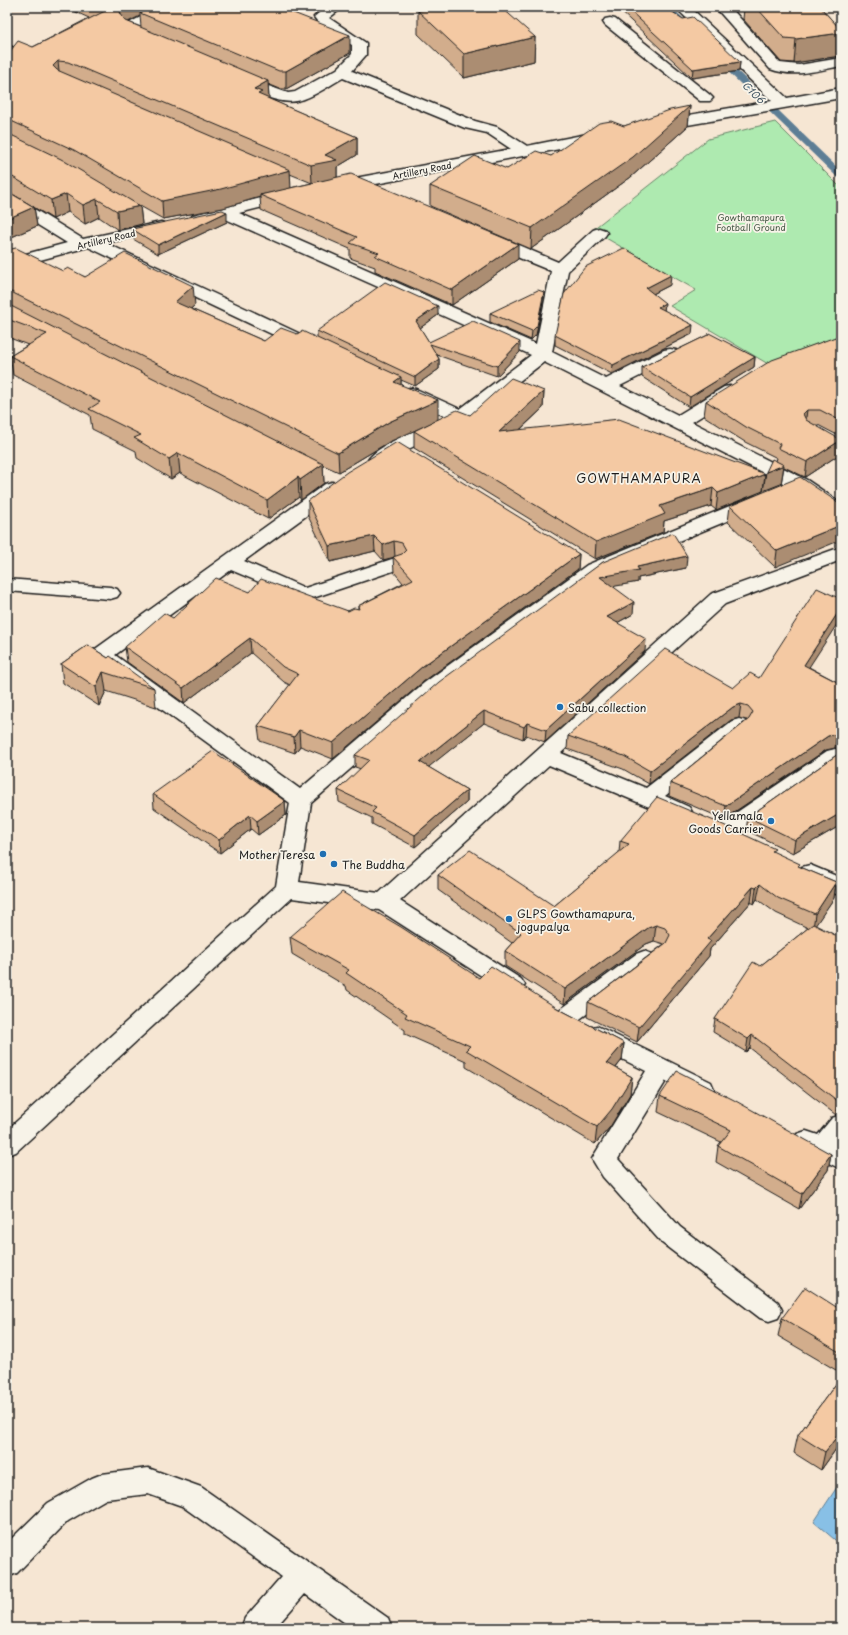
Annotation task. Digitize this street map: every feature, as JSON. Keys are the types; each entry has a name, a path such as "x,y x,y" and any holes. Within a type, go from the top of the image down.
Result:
{"street":[{"path":"162,46 133,34 130,31 132,27 170,7"},
{"path":"227,75 278,96 288,98 299,96 342,72 359,55 360,43 325,22 321,17 336,7"},
{"path":"682,7 782,102"},
{"path":"722,7 775,66 781,69 793,70 841,62"},
{"path":"610,22 705,98"},
{"path":"7,49 11,53 12,60 7,64"},
{"path":"342,72 470,125 492,130 525,150"},
{"path":"647,127 782,102 841,93"},
{"path":"470,125 474,136 507,154"},
{"name":"Artillery Road","path":"326,188 616,133"},
{"name":"Artillery Road","path":"7,264 86,243 226,213 303,190 289,181"},
{"path":"357,183 386,195"},
{"path":"7,199 86,243 319,350"},
{"path":"226,213 543,354 800,484 841,512"},
{"path":"142,215 173,224"},
{"path":"473,232 560,269"},
{"path":"301,800 101,655 230,562 343,477 397,447 462,417 543,354 560,269 599,233"},
{"path":"606,386 686,346"},
{"path":"678,423 742,383"},
{"path":"397,387 462,417"},
{"path":"397,447 418,460"},
{"path":"7,1145 287,889 301,800 431,688 587,564 775,495 800,484"},
{"path":"384,902 718,599 841,553"},
{"path":"230,562 304,595 394,564"},
{"path":"7,585 110,593"},
{"path":"648,798 740,726"},
{"path":"546,755 726,831 746,841"},
{"path":"726,831 835,756"},
{"path":"794,865 841,888"},
{"path":"287,889 384,902 564,1018 724,1100"},
{"path":"564,1018 655,951"},
{"path":"661,1068 605,1159 612,1170 671,1235 769,1310"},
{"path":"786,1132 831,1154 841,1125"},
{"path":"7,1563 58,1512 102,1487 148,1481 191,1496 377,1628"},
{"path":"256,1628 302,1575"}],"green space":[{"name":"Gowthamapura Football Ground","path":"775,122 841,188 841,346 780,371 670,306 696,290 592,230 708,139"}],"water":[{"path":"841,1481 841,1545 814,1522"}],"building":[{"path":"101,7 123,7 120,13 126,21 268,81 254,89 262,92 258,94 357,137 325,155 337,160 311,165 68,62 58,61 53,66 57,70 290,170 221,189 162,201 74,150 7,119 7,51 11,50 18,41 33,47 107,10"},
{"path":"151,7 278,7 350,35 286,71 279,71 140,13"},
{"path":"434,7 501,7 535,37 464,54 418,11"},
{"path":"626,7 665,7 683,19 693,17 740,62 693,69"},
{"path":"756,7 820,7 841,30 841,33 796,39 784,38"},
{"path":"690,106 633,157 532,228 430,186 475,156 507,169 536,151 551,156 599,123 611,121 624,126 670,110"},
{"path":"7,133 61,159 140,206 117,211 97,199 83,205 66,194 51,200 7,175"},
{"path":"351,174 518,244 452,290 375,256 379,253 350,243 357,237 260,195"},
{"path":"7,191 34,207 7,219"},
{"path":"222,210 227,212 158,245 132,229"},
{"path":"16,248 63,271 68,268 85,277 125,253 193,286 175,302 264,341 281,328 297,334 302,331 401,377 394,382 438,400 389,422 338,453 7,290 7,250"},
{"path":"624,248 671,275 646,288 665,303 658,307 693,325 613,365 555,335 564,294 585,267"},
{"path":"385,282 438,306 416,321 429,342 473,321 520,342 497,366 430,344 439,359 415,377 317,331"},
{"path":"538,290 544,292 537,326 532,331 490,313"},
{"path":"7,304 323,464 300,480 298,477 267,500 178,453 169,459 134,438 141,435 89,409 100,402 10,356 47,334 7,319"},
{"path":"709,333 755,357 690,397 642,367 708,335"},
{"path":"841,335 841,421 820,410 807,410 803,414 806,420 841,440 807,462 778,448 780,444 746,427 706,401 772,360"},
{"path":"511,378 544,391 499,432 619,419 765,474 718,493 713,488 660,506 665,514 596,542 414,431 457,410 470,415"},
{"path":"397,442 579,554 423,666 333,743 299,730 294,737 258,726 298,674 283,667 250,638 183,688 125,647 164,613 173,618 216,578 250,592 261,579 348,611 354,608 359,609 358,606 413,579 393,557 402,554 406,550 402,543 394,541 383,545 374,536 329,546 308,501 347,472"},
{"path":"772,459 784,465 766,472"},
{"path":"800,477 841,503 841,525 777,551 730,506"},
{"path":"673,533 687,556 637,567 639,570 600,577 634,602 607,617 646,639 546,730 527,723 524,727 484,711 420,762 467,790 415,835 372,812 376,808 338,790 369,760 355,755 439,682 603,562"},
{"path":"817,588 841,599 841,608 804,665 841,684 841,735 837,734 828,736 726,806 670,783 749,719 753,712 748,706 741,704 733,707 650,771 624,756 568,736 665,649 733,688 750,673 759,678"},
{"path":"88,645 108,658 110,656 154,688 103,672 96,687 61,664"},
{"path":"213,751 285,801 257,821 250,815 219,840 153,794"},
{"path":"841,752 841,813 795,840 748,817"},
{"path":"657,797 719,823 775,849 772,851 800,864 798,866 836,882 815,914 778,898 760,884 756,888 753,887 707,939 711,941 639,1027 588,1002 666,943 670,935 665,928 656,925 648,928 565,989 505,951 521,933 438,875 470,850 554,906 629,844 620,841"},
{"path":"342,892 401,927 479,978 491,966 557,1008 624,1043 607,1063 632,1077 612,1109 597,1127 466,1050 470,1046 405,1017 407,1014 346,973 349,970 290,937"},
{"path":"813,924 841,938 841,1101 839,1102 752,1035 748,1039 715,1019 753,962 760,966"},
{"path":"677,1071 734,1100 831,1154 802,1194 718,1146 731,1130 660,1096"},
{"path":"805,1287 841,1310 841,1353 782,1318"},
{"path":"841,1377 841,1431 825,1452 798,1435"}],"waterway":[{"name":"C106","path":"667,7 681,21"},
{"name":"C106","path":"721,60 841,176"}],"place":[{"name":"Sabu collection","path":"560,707"},
{"name":"Yellamala Goods Carrier","path":"771,821"},
{"name":"Mother Teresa","path":"323,854"},
{"name":"The Buddha","path":"334,864"},
{"name":"GLPS Gowthamapura, jogupalya","path":"509,919"}],"district":[{"name":"GOWTHAMAPURA","path":"639,478"}]}
